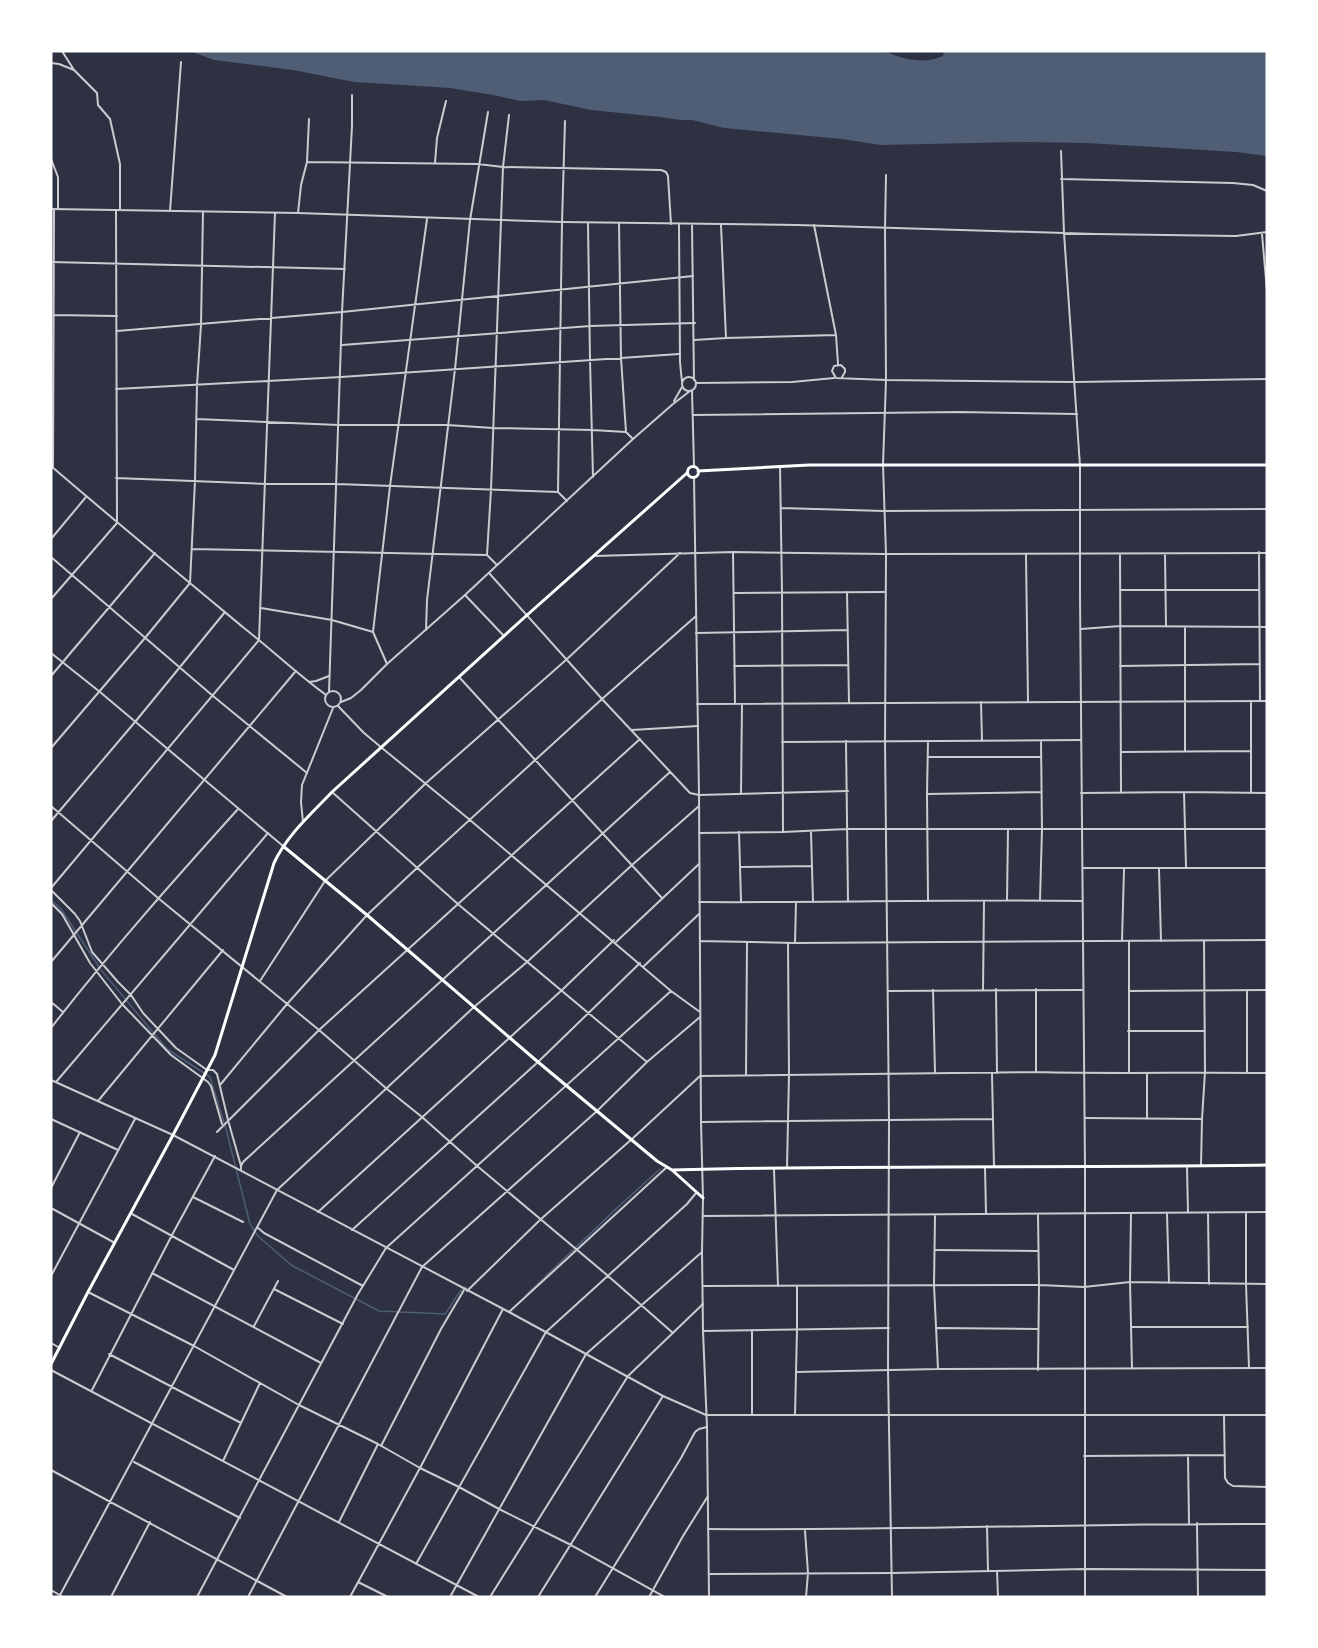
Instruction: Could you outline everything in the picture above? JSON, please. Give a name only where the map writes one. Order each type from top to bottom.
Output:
[{"type":"main road","points":[[698,471],[780,466],[1267,465]]},
{"type":"main road","points":[[51,1364],[207,1070],[220,1040],[274,863],[283,846],[332,792],[687,473],[689,468],[694,466],[698,471]]},
{"type":"main road","points":[[687,473],[690,477],[694,477],[698,475],[698,471]]},
{"type":"main road","points":[[283,846],[703,1198]]},
{"type":"main road","points":[[672,1170],[889,1166],[1267,1165]]},
{"type":"street","points":[[51,598],[117,523],[117,264],[120,164],[113,128],[110,119],[98,105],[97,93],[74,69],[62,51]]},
{"type":"street","points":[[51,63],[74,69]]},
{"type":"street","points":[[170,211],[181,63]]},
{"type":"street","points":[[329,692],[352,95]]},
{"type":"street","points":[[435,164],[437,138],[446,101]]},
{"type":"street","points":[[426,630],[470,220],[488,112]]},
{"type":"street","points":[[496,566],[487,555],[500,220],[509,115]]},
{"type":"street","points":[[298,213],[301,185],[307,162],[309,119]]},
{"type":"street","points":[[558,492],[565,121]]},
{"type":"street","points":[[1061,151],[1081,508],[1085,1597]]},
{"type":"street","points":[[51,159],[58,177],[54,209],[52,467],[295,672],[326,695]]},
{"type":"street","points":[[307,162],[478,164],[661,170],[668,176],[671,224]]},
{"type":"street","points":[[886,175],[886,380],[883,465],[886,554],[885,741],[890,1119],[888,1370],[892,1597]]},
{"type":"street","points":[[1062,178],[1233,183],[1253,185],[1267,191]]},
{"type":"street","points":[[54,209],[298,213],[562,222],[814,225],[1064,233],[1236,236],[1267,232]]},
{"type":"street","points":[[51,748],[190,583],[201,325],[203,212]]},
{"type":"street","points":[[240,1170],[241,1166],[217,1074],[213,1070],[207,1070],[176,1048],[157,1030],[101,965],[92,952],[75,914],[51,889],[259,640],[275,213]]},
{"type":"street","points":[[387,664],[373,632],[390,486],[427,219]]},
{"type":"street","points":[[588,222],[593,477]]},
{"type":"street","points":[[619,223],[621,358],[626,432],[633,439]]},
{"type":"street","points":[[679,224],[679,354],[682,384],[686,391],[691,391]]},
{"type":"street","points":[[303,822],[302,785],[333,708],[362,690],[387,664],[633,439],[695,388],[692,224]]},
{"type":"street","points":[[722,225],[726,338]]},
{"type":"street","points":[[814,225],[836,335],[838,365]]},
{"type":"street","points":[[1262,234],[1267,291]]},
{"type":"street","points":[[53,262],[345,269]]},
{"type":"street","points":[[117,332],[620,285],[693,276]]},
{"type":"street","points":[[54,315],[117,316]]},
{"type":"street","points":[[342,345],[590,326],[695,323]]},
{"type":"street","points":[[694,340],[836,335]]},
{"type":"street","points":[[116,389],[679,354]]},
{"type":"street","points":[[838,365],[845,369],[842,377]]},
{"type":"street","points":[[836,378],[832,370],[838,365]]},
{"type":"street","points":[[673,404],[686,378],[692,378],[695,381],[792,382],[842,377],[886,380],[1075,382],[1267,379]]},
{"type":"street","points":[[691,391],[694,466]]},
{"type":"street","points":[[693,415],[959,412],[1077,414]]},
{"type":"street","points":[[196,420],[339,425],[447,425],[626,432]]},
{"type":"street","points":[[780,466],[783,832]]},
{"type":"street","points":[[116,477],[266,484],[337,484],[558,492],[567,501]]},
{"type":"street","points":[[694,477],[703,1331],[707,1427],[709,1597]]},
{"type":"street","points":[[51,539],[86,497]]},
{"type":"street","points":[[781,508],[884,510],[1267,508]]},
{"type":"street","points":[[192,549],[487,555]]},
{"type":"street","points":[[594,556],[696,552],[1267,553]]},
{"type":"street","points":[[733,552],[735,704]]},
{"type":"street","points":[[1259,552],[1260,701]]},
{"type":"street","points":[[51,676],[155,553]]},
{"type":"street","points":[[1165,553],[1166,627]]},
{"type":"street","points":[[260,981],[325,881],[426,783],[566,660],[680,554]]},
{"type":"street","points":[[1026,554],[1028,702]]},
{"type":"street","points":[[1120,554],[1121,793]]},
{"type":"street","points":[[51,557],[307,773]]},
{"type":"street","points":[[489,573],[566,660],[690,793],[699,795],[848,791]]},
{"type":"street","points":[[1119,590],[1259,590]]},
{"type":"street","points":[[847,592],[849,703]]},
{"type":"street","points":[[734,593],[885,592]]},
{"type":"street","points":[[465,595],[504,636]]},
{"type":"street","points":[[260,607],[332,620],[373,632]]},
{"type":"street","points":[[51,821],[225,612]]},
{"type":"street","points":[[220,1085],[287,1004],[367,915],[696,616]]},
{"type":"street","points":[[1185,627],[1185,751]]},
{"type":"street","points":[[1081,628],[1267,627]]},
{"type":"street","points":[[696,633],[848,630]]},
{"type":"street","points":[[51,653],[283,846]]},
{"type":"street","points":[[1120,666],[1260,664]]},
{"type":"street","points":[[734,666],[848,665]]},
{"type":"street","points":[[51,963],[295,672]]},
{"type":"street","points":[[308,682],[329,676]]},
{"type":"street","points":[[459,677],[662,898]]},
{"type":"street","points":[[333,708],[326,704],[326,695],[329,692],[338,693],[341,702]]},
{"type":"street","points":[[1251,701],[1251,792]]},
{"type":"street","points":[[697,704],[1267,701]]},
{"type":"street","points":[[981,702],[982,741]]},
{"type":"street","points":[[741,793],[742,704]]},
{"type":"street","points":[[338,706],[364,733],[700,1012]]},
{"type":"street","points":[[632,730],[698,726]]},
{"type":"street","points":[[217,1132],[319,1030],[640,739]]},
{"type":"street","points":[[782,742],[1081,740]]},
{"type":"street","points":[[846,741],[848,901]]},
{"type":"street","points":[[928,741],[928,901]]},
{"type":"street","points":[[1040,900],[1041,741]]},
{"type":"street","points":[[1121,752],[1251,751]]},
{"type":"street","points":[[928,757],[1041,757]]},
{"type":"street","points":[[241,1166],[670,772]]},
{"type":"street","points":[[332,792],[459,904],[647,1062]]},
{"type":"street","points":[[927,794],[1042,792]]},
{"type":"street","points":[[1184,792],[1186,868]]},
{"type":"street","points":[[1081,793],[1267,793]]},
{"type":"street","points":[[51,806],[422,1117],[476,1166],[673,1333]]},
{"type":"street","points":[[51,1590],[61,1596],[277,1190],[474,1007],[699,806]]},
{"type":"street","points":[[51,1028],[101,965],[238,808]]},
{"type":"street","points":[[1007,900],[1008,829]]},
{"type":"street","points":[[699,833],[847,830],[1267,829]]},
{"type":"street","points":[[811,831],[813,902]]},
{"type":"street","points":[[739,832],[741,903]]},
{"type":"street","points":[[56,1082],[268,833]]},
{"type":"street","points":[[318,1212],[699,864]]},
{"type":"street","points":[[740,867],[812,866]]},
{"type":"street","points":[[1083,868],[1267,868]]},
{"type":"street","points":[[1122,941],[1124,868]]},
{"type":"street","points":[[1159,868],[1161,941]]},
{"type":"street","points":[[983,990],[984,901]]},
{"type":"street","points":[[699,903],[1082,901]]},
{"type":"street","points":[[795,902],[795,943]]},
{"type":"street","points":[[51,903],[62,915],[86,956],[123,1003],[171,1055],[211,1086],[222,1126]]},
{"type":"street","points":[[644,966],[699,914]]},
{"type":"street","points":[[699,941],[795,943],[1267,940]]},
{"type":"street","points":[[1129,941],[1129,1073]]},
{"type":"street","points":[[1201,1166],[1205,1072],[1204,941]]},
{"type":"street","points":[[746,1076],[747,942]]},
{"type":"street","points":[[787,1167],[788,943]]},
{"type":"street","points":[[98,1101],[223,950]]},
{"type":"street","points":[[352,1230],[538,1062],[640,963]]},
{"type":"street","points":[[996,989],[997,1073]]},
{"type":"street","points":[[1036,989],[1036,1072]]},
{"type":"street","points":[[196,1597],[358,1294],[386,1248],[671,990]]},
{"type":"street","points":[[888,990],[1082,990]]},
{"type":"street","points":[[933,990],[935,1073]]},
{"type":"street","points":[[1247,990],[1247,1073]]},
{"type":"street","points":[[1129,991],[1267,990]]},
{"type":"street","points":[[51,1002],[63,1012]]},
{"type":"street","points":[[248,1597],[422,1267],[597,1111],[647,1062],[700,1017]]},
{"type":"street","points":[[1128,1030],[1205,1031]]},
{"type":"street","points":[[339,1522],[441,1329],[466,1291],[541,1219],[700,1076],[1036,1072],[1267,1073]]},
{"type":"street","points":[[992,1073],[994,1167]]},
{"type":"street","points":[[1146,1074],[1147,1119]]},
{"type":"street","points":[[51,1080],[215,1156],[663,1396],[706,1415],[1267,1415]]},
{"type":"street","points":[[1084,1118],[1202,1119]]},
{"type":"street","points":[[51,1119],[118,1150]]},
{"type":"street","points":[[51,1276],[135,1119]]},
{"type":"street","points":[[701,1122],[992,1119]]},
{"type":"street","points":[[51,1188],[80,1132]]},
{"type":"street","points":[[91,1391],[215,1156]]},
{"type":"street","points":[[509,1312],[667,1167]]},
{"type":"street","points":[[985,1167],[987,1213]]},
{"type":"street","points":[[1187,1167],[1188,1213]]},
{"type":"street","points":[[774,1168],[778,1286]]},
{"type":"street","points":[[416,1565],[546,1332],[687,1204],[696,1193]]},
{"type":"street","points":[[193,1197],[243,1222]]},
{"type":"street","points":[[51,1208],[115,1243]]},
{"type":"street","points":[[703,1216],[1267,1212]]},
{"type":"street","points":[[131,1213],[234,1270]]},
{"type":"street","points":[[1038,1213],[1038,1370]]},
{"type":"street","points":[[1131,1213],[1132,1369]]},
{"type":"street","points":[[1167,1213],[1169,1283]]},
{"type":"street","points":[[1208,1213],[1209,1284]]},
{"type":"street","points":[[1246,1213],[1249,1368]]},
{"type":"street","points":[[935,1215],[934,1285],[938,1369]]},
{"type":"street","points":[[256,1228],[363,1286]]},
{"type":"street","points":[[935,1250],[1038,1251]]},
{"type":"street","points":[[450,1597],[586,1354],[702,1251]]},
{"type":"street","points":[[152,1273],[321,1363]]},
{"type":"street","points":[[253,1328],[278,1281]]},
{"type":"street","points":[[703,1286],[1039,1285],[1084,1287],[1130,1282],[1267,1284]]},
{"type":"street","points":[[795,1415],[797,1286]]},
{"type":"street","points":[[274,1289],[343,1324]]},
{"type":"street","points":[[88,1292],[194,1346],[299,1405],[571,1545],[665,1597]]},
{"type":"street","points":[[490,1597],[628,1376],[703,1304]]},
{"type":"street","points":[[350,1597],[503,1309]]},
{"type":"street","points":[[1132,1327],[1248,1328]]},
{"type":"street","points":[[703,1331],[889,1328]]},
{"type":"street","points":[[937,1328],[1037,1329]]},
{"type":"street","points":[[752,1331],[752,1415]]},
{"type":"street","points":[[51,1343],[60,1348]]},
{"type":"street","points":[[109,1354],[241,1423]]},
{"type":"street","points":[[796,1372],[1267,1368]]},
{"type":"street","points":[[51,1370],[479,1597]]},
{"type":"street","points":[[223,1461],[260,1383]]},
{"type":"street","points":[[538,1597],[663,1396]]},
{"type":"street","points":[[1224,1415],[1228,1484],[1267,1487]]},
{"type":"street","points":[[595,1597],[695,1432],[707,1427]]},
{"type":"street","points":[[1188,1455],[1189,1523]]},
{"type":"street","points":[[1084,1456],[1225,1455]]},
{"type":"street","points":[[133,1461],[240,1518]]},
{"type":"street","points":[[51,1470],[287,1597]]},
{"type":"street","points":[[649,1597],[708,1495]]},
{"type":"street","points":[[111,1597],[150,1522]]},
{"type":"street","points":[[708,1529],[805,1530],[1189,1523],[1267,1524]]},
{"type":"street","points":[[1197,1523],[1198,1597]]},
{"type":"street","points":[[987,1526],[988,1572]]},
{"type":"street","points":[[805,1530],[808,1573],[806,1597]]},
{"type":"street","points":[[710,1574],[1085,1569],[1267,1570]]},
{"type":"street","points":[[997,1571],[998,1597]]},
{"type":"street","points":[[358,1582],[388,1597]]},
{"type":"water","points":[[190,51],[884,51],[906,58],[928,60],[943,56],[944,51],[1267,51],[1267,156],[1087,143],[881,145],[724,128],[692,120],[591,110],[544,100],[521,101],[450,88],[354,82],[293,70],[214,60]]},
{"type":"waterway","points":[[51,900],[61,909],[101,970],[167,1049],[210,1077],[250,1224],[258,1236],[291,1265],[379,1311],[445,1314],[461,1290],[464,1287],[467,1288]]},
{"type":"waterway","points":[[526,1295],[660,1169]]}]
